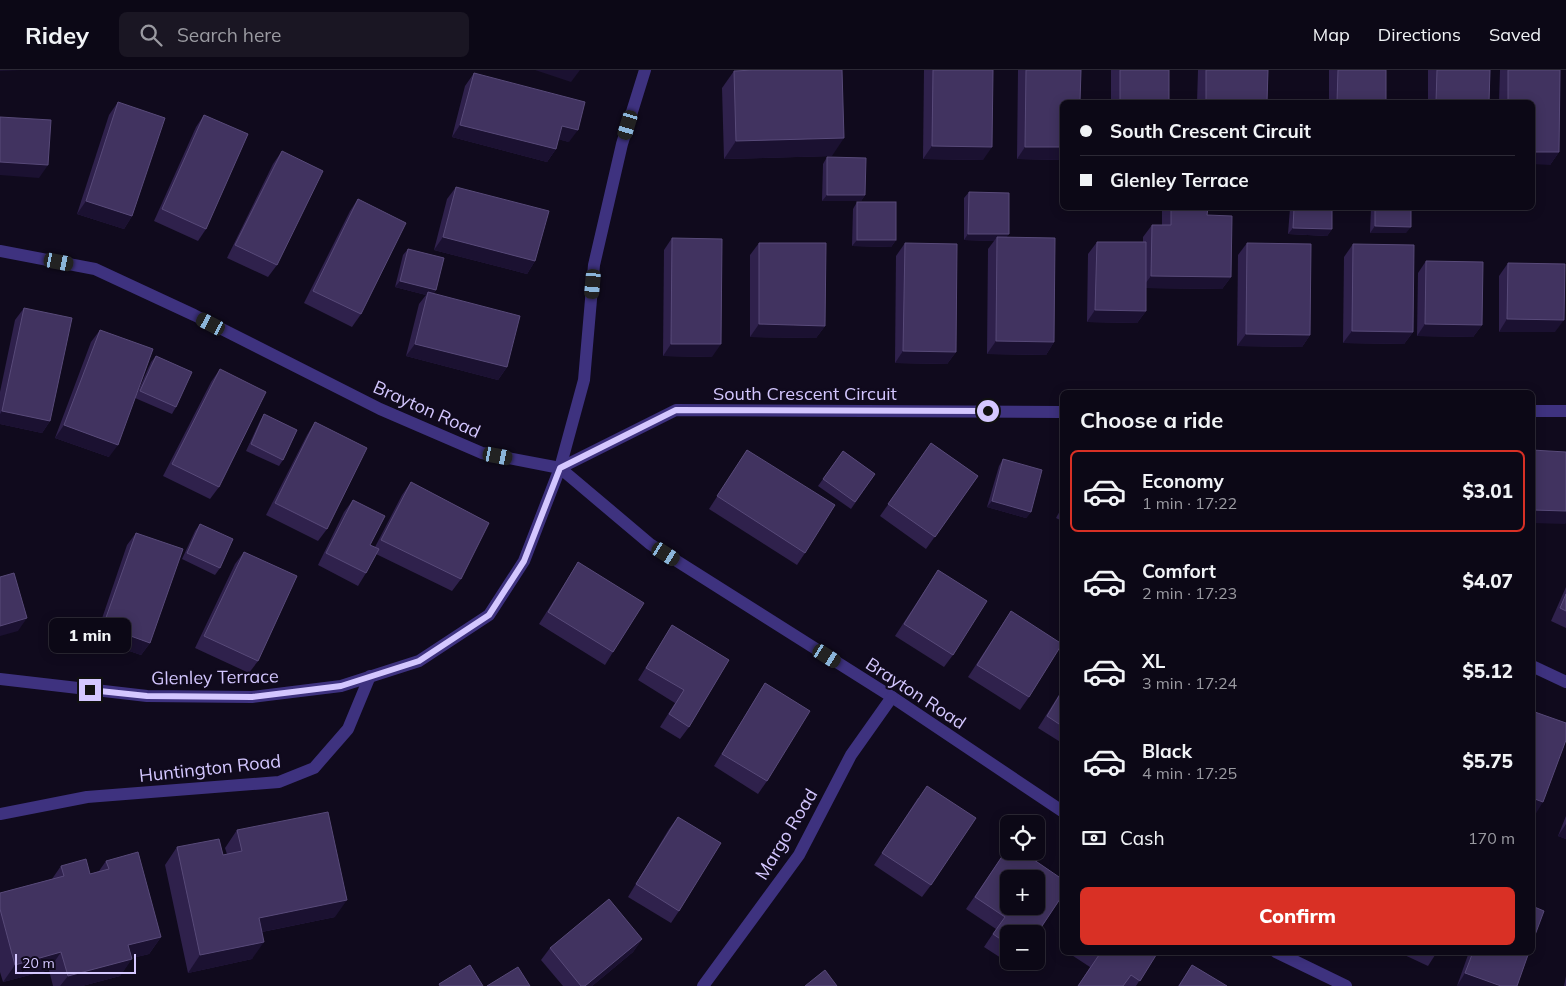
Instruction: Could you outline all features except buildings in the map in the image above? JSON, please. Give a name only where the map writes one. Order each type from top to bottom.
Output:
[{"type":"street","name":"Glenley Terrace","points":[[0,679],[147,696],[252,697],[341,686],[419,661],[489,615],[524,561],[560,468],[584,380],[594,265],[622,144],[644,70]]},
{"type":"street","name":"Brayton Road","points":[[0,251],[96,269],[194,315],[380,408],[482,453],[560,468],[650,544],[892,696],[1060,810]]},
{"type":"street","name":"South Crescent Circuit","points":[[560,468],[676,410],[1060,412]]},
{"type":"street","points":[[1535,411],[1566,411]]},
{"type":"street","points":[[1535,667],[1566,682]]},
{"type":"street","name":"Huntington Road","points":[[0,814],[87,797],[280,782],[314,768],[348,729],[370,676]]},
{"type":"street","name":"Margo Road","points":[[703,986],[798,855],[851,756],[892,696]]},
{"type":"street","points":[[1282,955],[1346,986]]},
{"type":"route","points":[[90,690],[147,696],[252,697],[341,686],[419,661],[489,615],[524,561],[560,468],[676,410],[988,411]]}]
